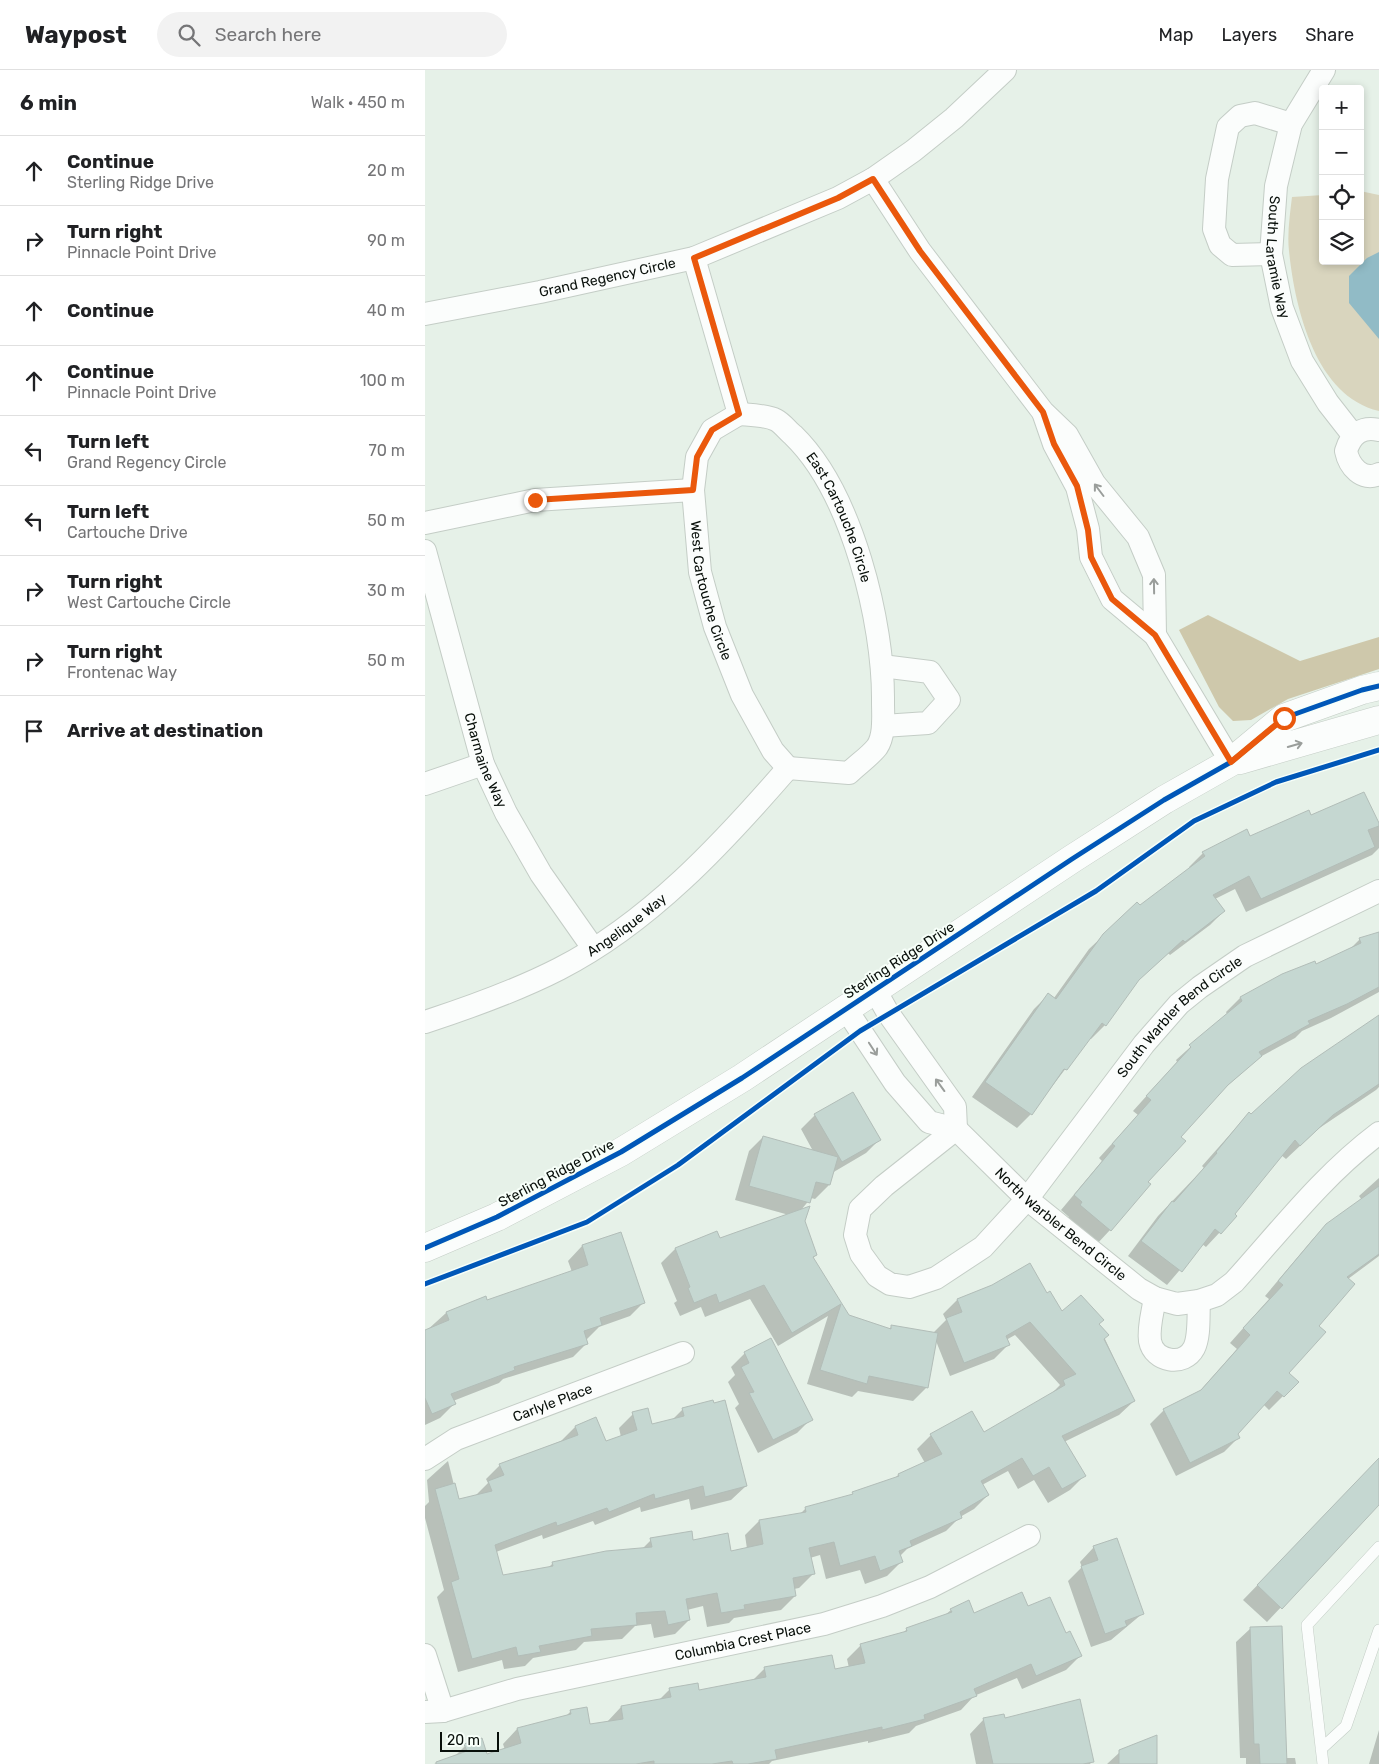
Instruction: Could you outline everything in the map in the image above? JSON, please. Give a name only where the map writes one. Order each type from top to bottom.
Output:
[{"type":"street","name":"Grand Regency Circle","points":[[425,314],[549,290],[694,258],[838,198],[873,179],[913,151],[954,118],[1005,70]]},
{"type":"street","name":"South Laramie Way","points":[[1323,70],[1291,124],[1276,186],[1271,254],[1282,308],[1302,362],[1328,403],[1353,436]]},
{"type":"street","points":[[1271,254],[1232,255],[1219,245],[1213,230],[1217,179],[1228,127],[1240,116],[1255,113],[1291,124]]},
{"type":"street","points":[[873,179],[920,251],[1043,412],[1067,435],[1094,483],[1138,537],[1154,575],[1155,635]]},
{"type":"street","points":[[694,258],[739,414]]},
{"type":"street","points":[[1043,412],[1054,444],[1077,486],[1088,530],[1091,557],[1112,599],[1155,635],[1231,762]]},
{"type":"street","name":"West Cartouche Circle","points":[[739,414],[712,430],[697,457],[693,490],[700,572],[715,627],[742,695],[773,750],[788,768]]},
{"type":"street","name":"East Cartouche Circle","points":[[739,414],[777,420],[803,445],[822,474],[841,511],[854,543],[875,614],[881,666],[883,726],[877,747],[849,773],[788,768]]},
{"type":"street","points":[[1379,430],[1368,428],[1353,436],[1346,451],[1351,467],[1367,476],[1379,474]]},
{"type":"street","points":[[425,523],[497,506],[543,499],[693,490]]},
{"type":"street","points":[[1088,530],[1117,513]]},
{"type":"street","name":"Charmaine Way","points":[[425,551],[483,764],[506,813],[541,874],[593,948]]},
{"type":"street","points":[[881,666],[931,672],[949,700],[928,723],[883,726]]},
{"type":"street","name":"Sterling Ridge Drive","points":[[425,1248],[497,1216],[621,1152],[742,1078],[1164,800],[1231,762],[1284,718],[1362,690],[1379,686]]},
{"type":"street","name":"Sterling Ridge Drive","points":[[1231,762],[1379,720]]},
{"type":"street","points":[[425,784],[483,764]]},
{"type":"street","name":"Angelique Way","points":[[425,1022],[476,1006],[559,969],[593,948],[674,887],[711,853],[788,768]]},
{"type":"street","name":"South Warbler Bend Circle","points":[[956,1129],[883,1186],[860,1209],[855,1235],[861,1254],[877,1276],[890,1284],[909,1287],[936,1278],[983,1247],[1027,1198],[1143,1044],[1179,1004],[1245,956],[1379,891]]},
{"type":"street","points":[[875,990],[888,1012],[955,1106],[956,1129]]},
{"type":"street","name":"North Warbler Bend Circle","points":[[846,1009],[895,1083],[929,1122],[956,1129],[1027,1198],[1122,1277],[1155,1298],[1177,1304],[1199,1301]]},
{"type":"street","points":[[1155,1298],[1150,1341],[1156,1352],[1167,1359],[1178,1361],[1189,1356],[1195,1346],[1199,1301],[1217,1295],[1234,1282],[1327,1178],[1356,1151],[1379,1134]]},
{"type":"street","name":"Carlyle Place","points":[[425,1459],[456,1439],[683,1354]]},
{"type":"street","name":"Columbia Crest Place","points":[[431,1715],[517,1690],[824,1624],[882,1606],[930,1587],[1029,1536]]},
{"type":"street","points":[[425,1655],[431,1715]]},
{"type":"lane","points":[[1323,1764],[1307,1625],[1379,1546]]},
{"type":"lane","points":[[1321,1749],[1346,1726],[1379,1630]]},
{"type":"shaded area","points":[[1364,192],[1379,195],[1379,411],[1357,402],[1339,388],[1324,369],[1312,347],[1303,323],[1297,298],[1288,244],[1292,197],[1319,195],[1319,265],[1364,265]]},
{"type":"shaded area","points":[[1208,615],[1300,661],[1379,637],[1379,669],[1288,699],[1251,720],[1233,721],[1219,707],[1179,630]]},
{"type":"water","points":[[1379,252],[1379,339],[1349,303],[1349,276],[1360,265],[1364,265],[1364,261]]},
{"type":"building","points":[[1364,792],[1379,823],[1379,826],[1368,830],[1375,847],[1261,899],[1249,876],[1213,895],[1225,911],[1185,942],[1183,940],[1139,980],[1106,1026],[1102,1023],[1067,1070],[1064,1069],[1032,1115],[985,1082],[1048,993],[1056,999],[1103,934],[1137,902],[1140,905],[1205,856],[1202,852],[1247,829],[1250,836],[1309,810],[1311,815]]},
{"type":"building","points":[[1379,932],[1379,987],[1347,1004],[1308,1021],[1310,1024],[1259,1052],[1262,1056],[1228,1085],[1181,1137],[1186,1141],[1148,1182],[1151,1184],[1111,1231],[1080,1205],[1082,1202],[1074,1195],[1115,1146],[1112,1144],[1151,1100],[1146,1096],[1191,1047],[1189,1045],[1242,1001],[1240,997],[1282,974],[1315,961],[1316,964],[1361,943],[1359,938]]},
{"type":"building","points":[[1379,1015],[1379,1084],[1333,1115],[1300,1146],[1295,1140],[1235,1214],[1237,1216],[1221,1234],[1215,1229],[1182,1272],[1141,1241],[1172,1201],[1174,1202],[1217,1153],[1249,1112],[1251,1114],[1301,1068]]},
{"type":"building","points":[[853,1092],[881,1140],[842,1162],[814,1114]]},
{"type":"building","points":[[763,1136],[838,1157],[830,1185],[816,1182],[810,1203],[749,1186]]},
{"type":"building","points":[[1379,1186],[1379,1254],[1347,1277],[1355,1284],[1319,1326],[1326,1332],[1289,1373],[1299,1382],[1284,1397],[1277,1391],[1238,1434],[1240,1438],[1190,1463],[1163,1409],[1201,1390],[1250,1335],[1243,1328],[1283,1285],[1278,1281],[1326,1224]]},
{"type":"building","points":[[810,1206],[805,1221],[817,1255],[813,1257],[849,1315],[891,1329],[891,1325],[938,1333],[928,1388],[869,1376],[867,1384],[820,1370],[841,1304],[792,1333],[764,1285],[719,1303],[716,1294],[694,1303],[675,1248],[717,1231],[720,1238]]},
{"type":"building","points":[[621,1232],[645,1303],[600,1318],[602,1325],[584,1331],[588,1344],[514,1367],[515,1370],[451,1394],[456,1404],[432,1414],[425,1398],[425,1330],[449,1320],[446,1312],[486,1296],[487,1300],[588,1265],[582,1245]]},
{"type":"building","points":[[1030,1263],[1047,1293],[1050,1291],[1062,1311],[1081,1295],[1104,1320],[1099,1324],[1109,1335],[1104,1339],[1135,1401],[1062,1436],[1086,1476],[1062,1489],[1049,1467],[1033,1476],[1022,1458],[981,1481],[989,1495],[960,1512],[962,1518],[910,1541],[912,1546],[899,1551],[903,1562],[880,1571],[875,1556],[840,1566],[834,1542],[809,1548],[815,1574],[793,1578],[796,1596],[744,1605],[745,1609],[721,1613],[717,1593],[686,1599],[690,1620],[668,1625],[665,1611],[636,1613],[637,1625],[591,1629],[592,1636],[539,1646],[541,1652],[518,1656],[516,1647],[472,1659],[451,1582],[459,1579],[435,1489],[455,1483],[459,1499],[492,1491],[488,1481],[504,1475],[499,1464],[578,1435],[575,1426],[596,1417],[606,1441],[637,1430],[632,1412],[648,1408],[652,1424],[684,1416],[682,1408],[713,1400],[714,1403],[725,1400],[747,1486],[705,1497],[703,1486],[655,1499],[654,1494],[609,1512],[607,1508],[557,1526],[556,1522],[495,1545],[503,1575],[553,1566],[552,1562],[606,1551],[652,1547],[650,1538],[692,1531],[693,1540],[728,1533],[731,1551],[763,1544],[759,1520],[806,1512],[805,1507],[853,1494],[852,1492],[899,1476],[898,1474],[942,1454],[930,1434],[972,1411],[984,1432],[1065,1385],[1063,1380],[1076,1374],[1030,1322],[1006,1336],[1010,1345],[964,1363],[946,1318],[962,1312],[957,1299],[992,1285]]},
{"type":"building","points":[[771,1338],[813,1420],[773,1440],[749,1393],[754,1392],[741,1367],[749,1363],[744,1352]]},
{"type":"building","points":[[1379,1458],[1379,1505],[1282,1609],[1257,1585]]},
{"type":"building","points":[[1117,1538],[1144,1614],[1125,1621],[1127,1626],[1105,1634],[1081,1566],[1098,1560],[1093,1546]]},
{"type":"building","points":[[1022,1592],[1028,1606],[1050,1597],[1066,1633],[1070,1631],[1082,1656],[1036,1676],[1031,1664],[974,1689],[977,1696],[924,1715],[925,1719],[882,1730],[882,1727],[775,1750],[777,1759],[748,1764],[733,1764],[732,1761],[712,1764],[654,1764],[654,1761],[636,1764],[436,1764],[436,1762],[467,1751],[464,1744],[482,1738],[487,1754],[521,1743],[517,1728],[571,1714],[570,1710],[587,1707],[590,1724],[623,1719],[621,1706],[671,1697],[669,1688],[698,1683],[699,1690],[766,1677],[764,1667],[832,1655],[835,1669],[865,1663],[860,1644],[907,1631],[906,1628],[952,1612],[950,1609],[969,1600],[974,1613]]},
{"type":"building","points":[[1282,1626],[1287,1764],[1260,1764],[1259,1744],[1254,1744],[1250,1627]]},
{"type":"building","points":[[1080,1699],[1094,1762],[1083,1764],[993,1764],[983,1718],[1004,1714],[1005,1718]]},
{"type":"building","points":[[1157,1735],[1157,1764],[1119,1764],[1119,1750]]},
{"type":"cycle path","points":[[425,1248],[497,1217],[621,1152],[742,1078],[1072,859],[1164,800],[1231,762],[1284,718],[1362,690],[1379,686]]},
{"type":"cycle path","points":[[425,1284],[587,1222],[678,1165],[860,1031],[1096,891],[1194,821],[1276,782],[1379,750]]},
{"type":"route","points":[[535,500],[693,490],[697,457],[712,430],[739,414],[694,258],[838,198],[873,179],[920,251],[1043,412],[1054,444],[1077,486],[1088,530],[1091,557],[1112,599],[1155,635],[1231,762],[1284,718]]}]
